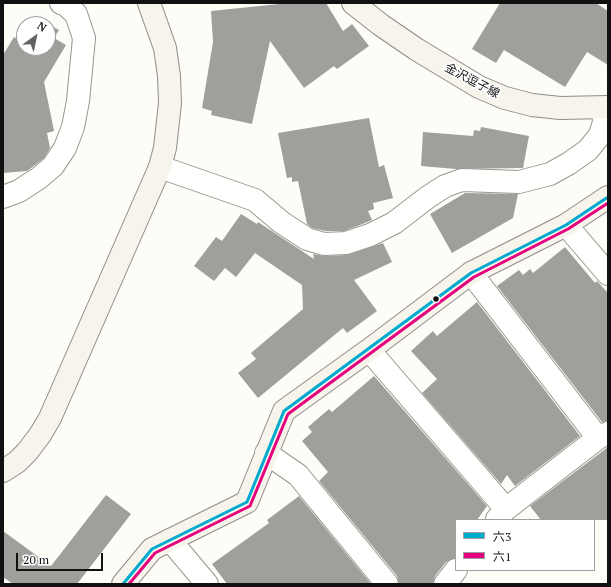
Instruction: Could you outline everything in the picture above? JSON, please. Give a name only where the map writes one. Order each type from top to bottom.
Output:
[{"type":"street","points":[[3,197],[19,191],[29,185],[52,166],[65,148],[73,127],[78,101],[84,38],[76,14],[66,5],[61,3]]},
{"type":"street","points":[[3,471],[17,462],[27,452],[40,435],[50,418],[160,167],[165,148],[170,103],[169,76],[165,48],[149,3]]},
{"type":"street","name":"金沢逗子線","points":[[353,3],[381,25],[416,49],[479,87],[505,98],[532,105],[560,108],[606,108]]},
{"type":"street","points":[[160,167],[256,200],[281,222],[307,238],[324,244],[346,243],[370,235],[394,223],[428,197],[445,186],[456,182],[479,180],[519,182],[550,174],[588,150],[600,135],[606,108]]},
{"type":"street","points":[[124,584],[152,549],[247,502],[284,411],[370,350],[471,273],[566,224],[608,197]]},
{"type":"street","points":[[566,224],[608,274]]},
{"type":"street","points":[[370,350],[501,514],[603,436],[471,273]]},
{"type":"street","points":[[266,453],[298,475],[387,584]]},
{"type":"street","points":[[170,540],[207,584]]},
{"type":"street","points":[[445,584],[455,571]]},
{"type":"building","points":[[289,3],[326,3],[343,31],[352,24],[369,46],[337,69],[334,66],[304,88],[270,41],[252,124],[211,115],[212,111],[202,108],[213,42],[211,11]]},
{"type":"building","points":[[500,3],[596,3],[608,11],[608,65],[587,52],[565,87],[504,50],[496,63],[472,49]]},
{"type":"building","points":[[14,37],[16,38],[16,56],[56,56],[56,39],[66,45],[44,82],[54,131],[47,133],[50,148],[44,158],[27,171],[3,173],[3,55]]},
{"type":"building","points":[[369,118],[379,167],[384,165],[393,198],[373,203],[374,209],[368,211],[372,220],[344,231],[326,231],[312,228],[307,224],[298,181],[292,182],[292,177],[287,178],[278,133]]},
{"type":"building","points":[[481,127],[529,136],[523,168],[456,169],[421,166],[423,132],[473,136],[474,130],[480,131]]},
{"type":"building","points":[[465,193],[518,194],[513,218],[452,253],[430,214]]},
{"type":"building","points":[[241,214],[257,224],[258,222],[314,259],[313,254],[324,256],[347,255],[383,243],[392,262],[354,280],[377,311],[347,333],[343,328],[258,398],[238,373],[256,359],[251,353],[303,309],[302,285],[255,253],[236,277],[225,268],[214,281],[194,266],[216,237],[222,241]]},
{"type":"building","points":[[565,247],[595,283],[597,281],[608,293],[608,421],[602,422],[497,286],[519,270],[523,275],[530,269],[533,273]]},
{"type":"building","points":[[477,302],[580,436],[515,486],[507,475],[501,484],[422,393],[437,379],[411,351],[433,331],[437,336]]},
{"type":"building","points":[[374,376],[487,506],[478,519],[455,519],[455,558],[446,562],[435,576],[433,584],[399,584],[397,576],[319,481],[328,472],[302,441],[312,432],[308,427],[329,409],[332,412]]},
{"type":"building","points":[[608,447],[608,520],[540,519],[530,506]]},
{"type":"building","points":[[106,495],[131,514],[77,584],[13,584],[3,577],[3,531],[51,566]]},
{"type":"building","points":[[299,496],[371,584],[227,584],[212,564],[269,523],[267,520]]},
{"type":"transit line","name":"六3","points":[[123,584],[152,549],[247,502],[284,411],[471,273],[566,225],[608,197]]},
{"type":"transit line","name":"六1","points":[[129,584],[155,553],[250,506],[288,414],[474,277],[568,229],[608,203]]}]
